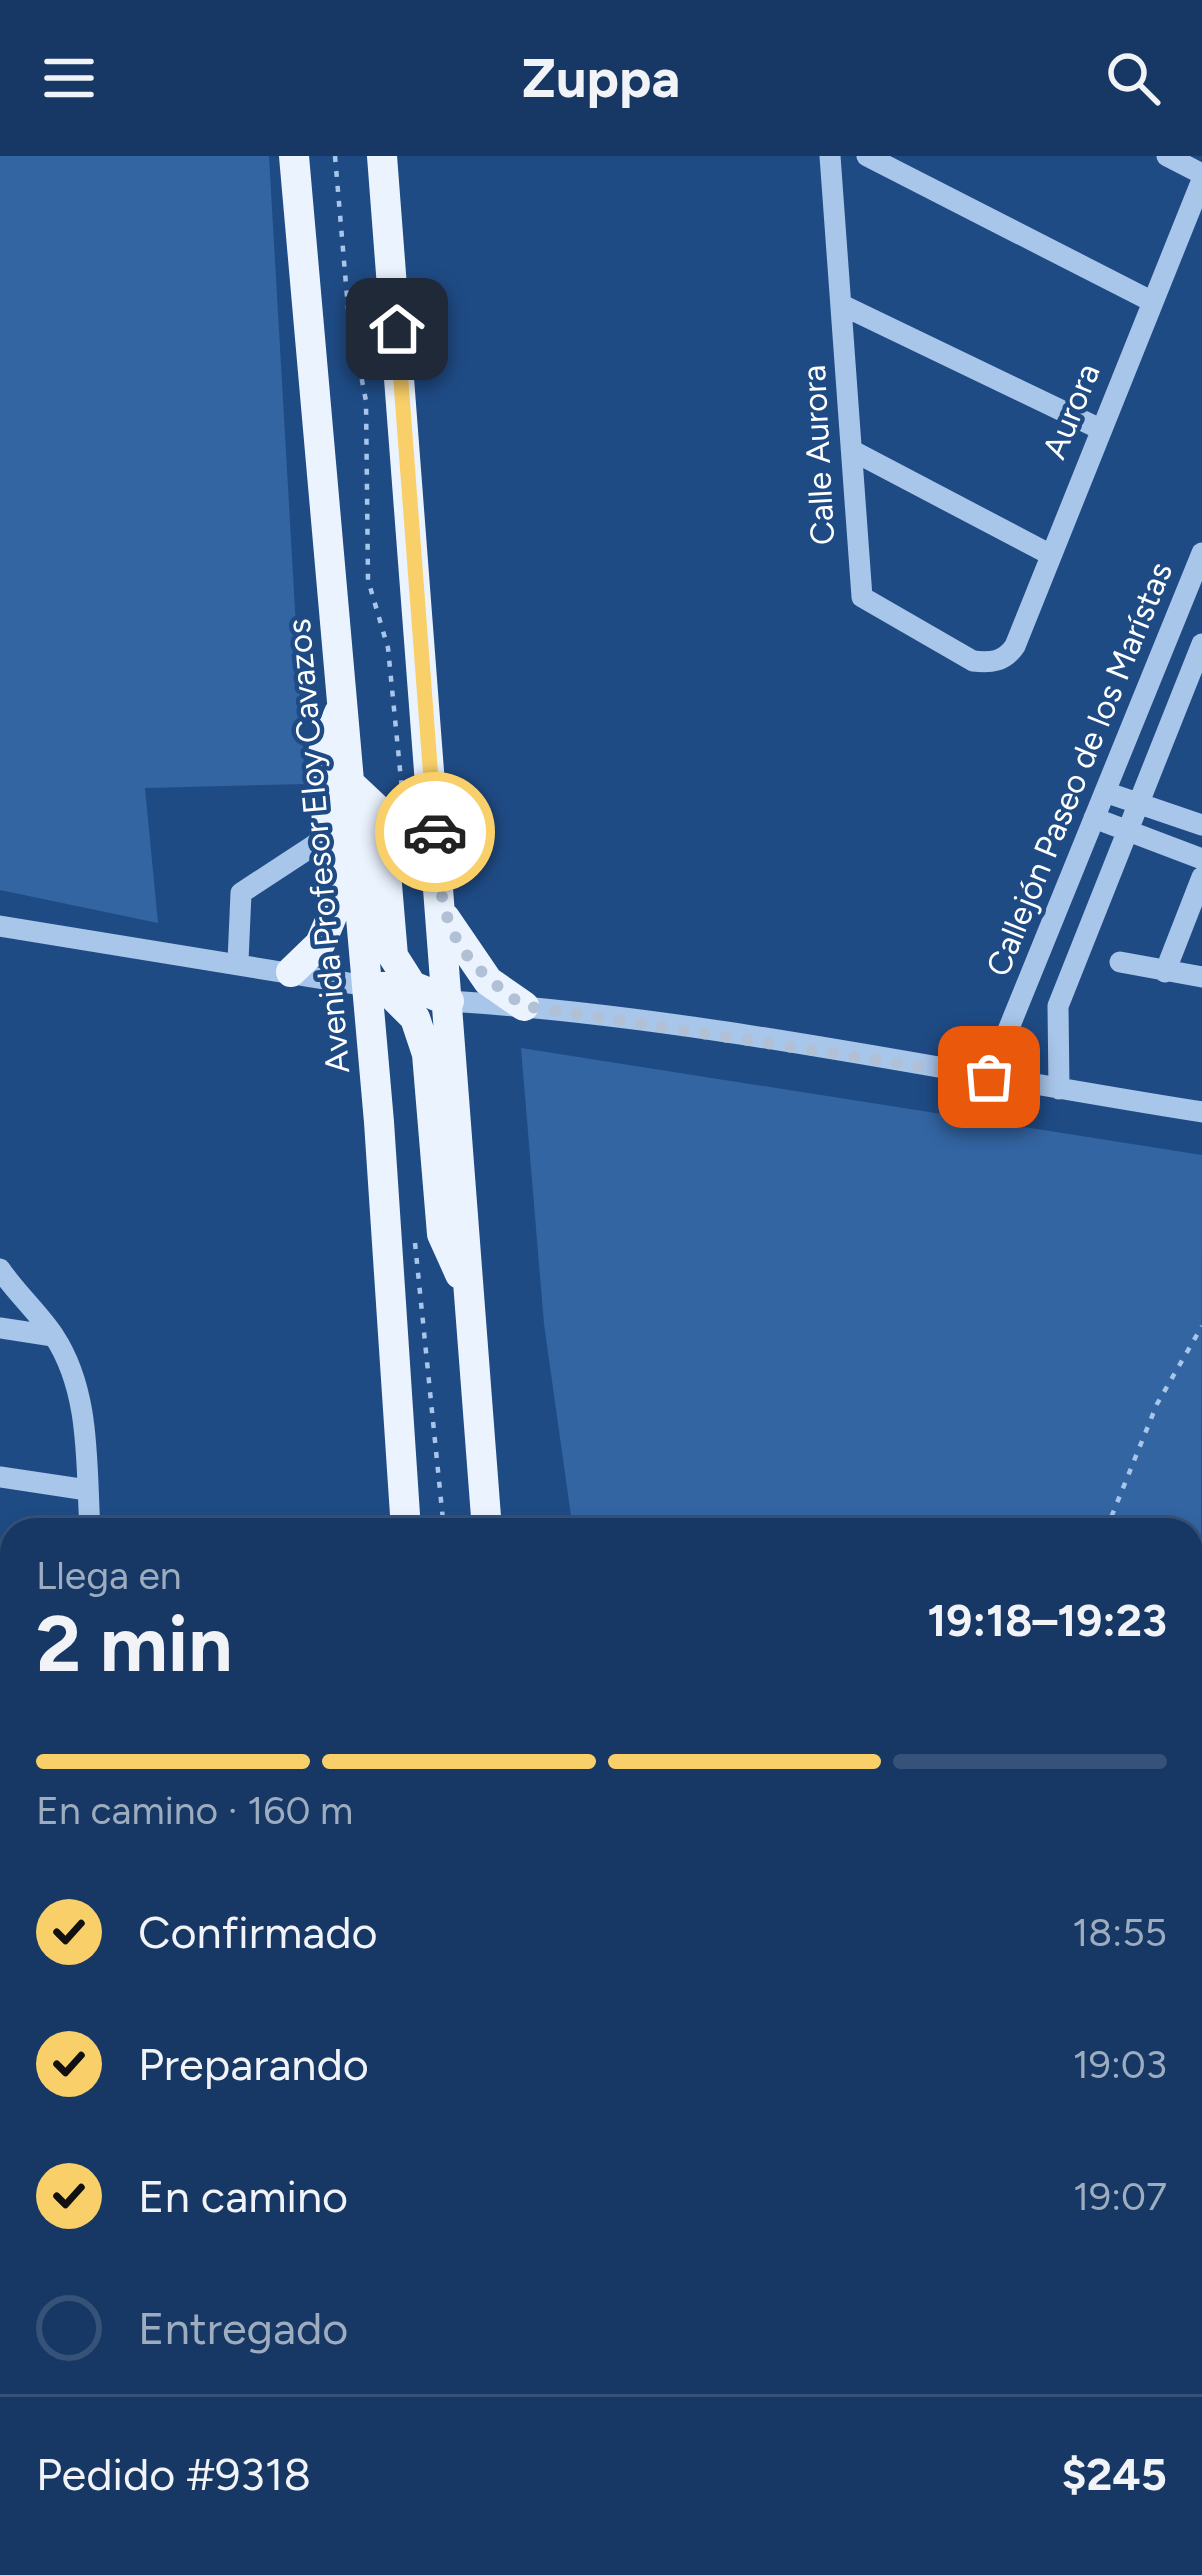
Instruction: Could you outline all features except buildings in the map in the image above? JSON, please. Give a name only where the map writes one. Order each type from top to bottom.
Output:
[{"type":"main road","name":"Avenida Profesor Eloy Cavazos","points":[[294,156],[379,1096],[405,1518]]},
{"type":"main road","points":[[382,156],[486,1518]]},
{"type":"main road","points":[[291,972],[320,944],[332,916],[323,752],[341,708]]},
{"type":"main road","points":[[348,782],[381,814],[393,956],[412,986],[449,1001]]},
{"type":"main road","points":[[441,910],[461,948],[488,981],[524,1006]]},
{"type":"main road","points":[[367,986],[384,987],[415,1018],[430,1083],[442,1234],[470,1296]]},
{"type":"main road","points":[[379,1096],[383,1067],[415,1018],[449,1001]]},
{"type":"main road","points":[[379,1096],[397,1069],[418,1070],[430,1083]]},
{"type":"street","name":"Calle Aurora","points":[[830,156],[862,597],[973,661],[998,661]]},
{"type":"street","points":[[867,156],[1151,302]]},
{"type":"street","points":[[1167,156],[1202,177]]},
{"type":"street","name":"Aurora","points":[[998,661],[1015,646],[1098,428],[1202,177]]},
{"type":"street","points":[[842,305],[1098,428]]},
{"type":"street","points":[[855,452],[1051,555]]},
{"type":"street","name":"Callejón Paseo de los Marístas","points":[[989,1077],[1202,553]]},
{"type":"street","name":"Callejón Paseo de los Marístas","points":[[1059,1089],[1058,1006],[1202,644]]},
{"type":"street","points":[[1105,791],[1202,825]]},
{"type":"street","points":[[1094,818],[1202,859]]},
{"type":"street","points":[[238,961],[241,893],[328,836]]},
{"type":"street","points":[[1165,972],[1202,878]]},
{"type":"street","points":[[0,926],[238,961],[367,986]]},
{"type":"street","points":[[1120,962],[1202,977]]},
{"type":"street","points":[[449,1001],[524,1006],[1202,1112]]},
{"type":"street","points":[[0,1269],[53,1336],[81,1403],[89,1518]]},
{"type":"street","points":[[0,1328],[53,1336]]},
{"type":"street","points":[[0,1477],[87,1490]]},
{"type":"path","points":[[335,156],[348,308],[366,401],[368,580],[388,648],[404,811]]},
{"type":"path","points":[[413,1228],[443,1518]]},
{"type":"path","points":[[1111,1518],[1157,1404],[1202,1326]]},
{"type":"shaded area","points":[[0,156],[269,156],[305,784],[145,788],[158,923],[0,890]]},
{"type":"shaded area","points":[[521,1048],[1202,1155],[1201,1518],[571,1518],[544,1324]]},
{"type":"way so far","points":[[435,832],[441,910],[461,948],[488,981],[524,1006],[989,1077]]},
{"type":"route","points":[[397,329],[435,832]]}]
